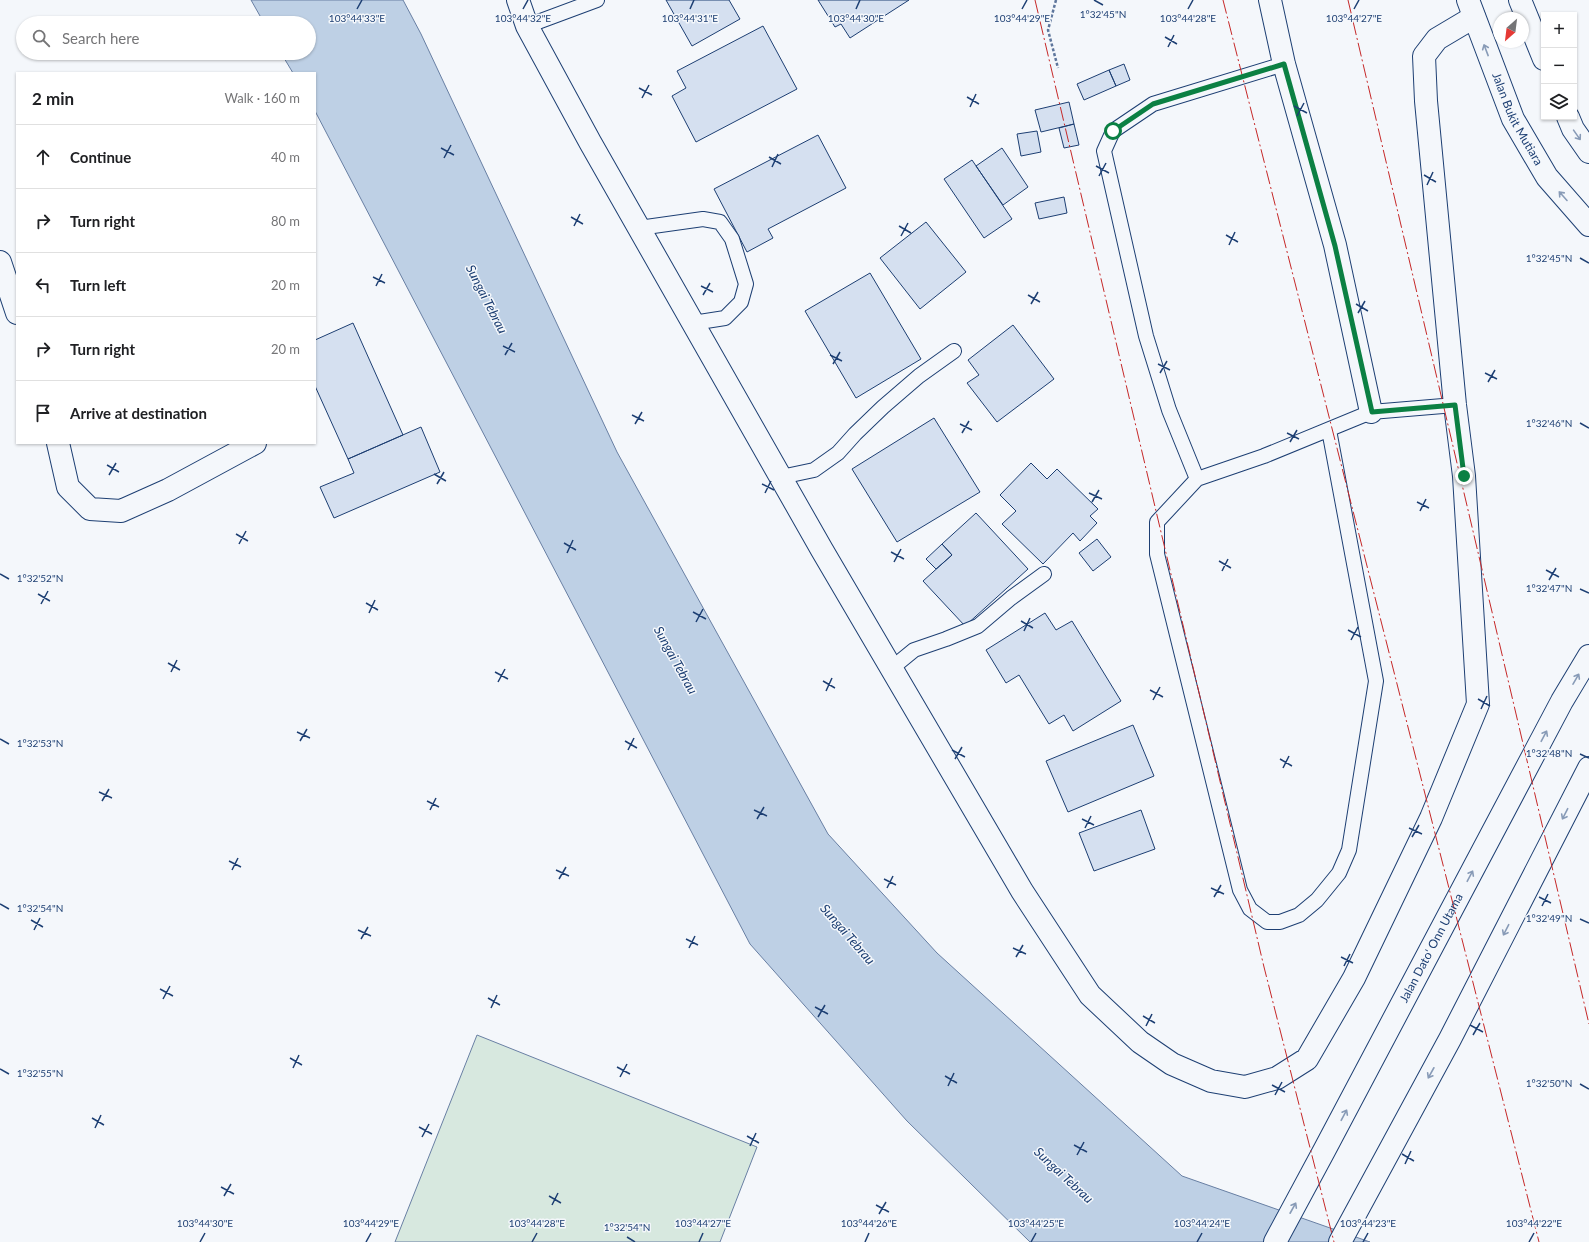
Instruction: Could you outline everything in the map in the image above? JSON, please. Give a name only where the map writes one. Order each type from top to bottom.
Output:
[{"type":"street","points":[[518,0],[527,26],[590,142],[781,477],[1022,891],[1090,995],[1140,1042],[1172,1064],[1211,1081],[1245,1087],[1277,1078],[1307,1059],[1354,978],[1430,818],[1478,704],[1464,476],[1455,405],[1426,101],[1424,56],[1436,39],[1471,8]]},
{"type":"street","points":[[1270,0],[1284,64],[1335,246],[1372,412]]},
{"type":"street","points":[[1520,0],[1541,51]]},
{"type":"street","name":"Jalan Bukit Mutiara","points":[[1471,8],[1513,119],[1547,177],[1589,225]]},
{"type":"street","points":[[1569,120],[1573,129],[1589,152]]},
{"type":"street","points":[[0,262],[16,311]]},
{"type":"street","points":[[58,444],[68,487],[90,509],[121,511],[168,490],[253,444]]},
{"type":"street","name":"Jalan Dato' Onn Utama","points":[[1275,1242],[1562,702],[1589,656]]},
{"type":"street","points":[[1340,1242],[1450,1039],[1587,774]]},
{"type":"lane","points":[[527,26],[597,0]]},
{"type":"lane","points":[[1196,479],[1169,410],[1146,336],[1104,151],[1113,131],[1153,104],[1284,64]]},
{"type":"lane","points":[[639,228],[703,219],[720,222],[732,239],[746,284],[741,302],[725,318],[693,322]]},
{"type":"lane","points":[[781,477],[814,470],[838,453],[883,407],[920,376],[954,351]]},
{"type":"lane","points":[[1329,430],[1376,681],[1349,850],[1339,873],[1317,900],[1299,915],[1280,922],[1267,922],[1250,909],[1240,890],[1157,554],[1157,522],[1196,479],[1264,456],[1372,412],[1455,405]]},
{"type":"lane","points":[[892,668],[914,650],[978,626],[1011,598],[1044,574]]},
{"type":"path","points":[[1056,0],[1048,30],[1058,68]]},
{"type":"shaded area","points":[[477,1035],[757,1147],[720,1242],[395,1242]]},
{"type":"water","name":"Sungai Tebrau","points":[[251,0],[403,0],[421,34],[617,452],[828,834],[937,953],[1182,1176],[1370,1242],[1030,1242],[907,1121],[750,944],[316,113],[316,72],[292,72],[285,60],[316,60],[316,16],[260,16]]},
{"type":"building","points":[[666,0],[729,0],[740,19],[692,46]]},
{"type":"building","points":[[818,0],[909,0],[850,38],[841,24],[835,27]]},
{"type":"building","points":[[763,26],[797,89],[696,142],[672,96],[686,88],[677,71]]},
{"type":"building","points":[[1124,64],[1130,80],[1116,86],[1109,70]]},
{"type":"building","points":[[1109,70],[1116,86],[1084,100],[1077,84]]},
{"type":"building","points":[[1069,102],[1074,124],[1041,132],[1035,110]]},
{"type":"building","points":[[1074,124],[1079,145],[1064,148],[1059,128]]},
{"type":"building","points":[[1037,131],[1041,152],[1021,156],[1017,134]]},
{"type":"building","points":[[818,135],[846,188],[768,229],[773,238],[747,252],[714,189]]},
{"type":"building","points":[[1002,148],[1028,187],[1003,205],[976,166]]},
{"type":"building","points":[[972,160],[1012,219],[984,238],[944,179]]},
{"type":"building","points":[[1064,197],[1067,213],[1039,219],[1035,203]]},
{"type":"building","points":[[926,222],[966,272],[920,309],[880,258]]},
{"type":"building","points":[[870,273],[921,359],[856,398],[805,311]]},
{"type":"building","points":[[353,323],[403,435],[348,459],[316,388],[316,340]]},
{"type":"building","points":[[1013,325],[1054,379],[997,422],[967,383],[979,375],[968,360]]},
{"type":"building","points":[[934,418],[980,492],[897,542],[852,469]]},
{"type":"building","points":[[421,427],[440,472],[334,518],[320,487],[354,473],[348,459]]},
{"type":"building","points":[[1031,463],[1047,479],[1057,469],[1098,509],[1090,516],[1097,523],[1080,541],[1073,533],[1043,564],[1002,524],[1016,511],[1000,495]]},
{"type":"building","points":[[976,513],[1028,569],[965,626],[923,581],[952,555],[942,544]]},
{"type":"building","points":[[1097,539],[1111,557],[1093,571],[1079,553]]},
{"type":"building","points":[[942,544],[952,555],[936,569],[926,559]]},
{"type":"building","points":[[1045,613],[1056,630],[1072,621],[1121,701],[1073,731],[1064,715],[1049,724],[1019,675],[1006,683],[986,650]]},
{"type":"building","points":[[1133,725],[1154,776],[1068,812],[1046,761]]},
{"type":"building","points":[[1141,810],[1155,849],[1094,871],[1079,833]]},
{"type":"power","points":[[1035,0],[1264,967],[1334,1242]]},
{"type":"power","points":[[1223,0],[1539,1242]]},
{"type":"power","points":[[1348,0],[1589,1024]]},
{"type":"route","points":[[1113,131],[1153,104],[1284,64],[1335,246],[1372,412],[1455,405],[1464,476]]}]
